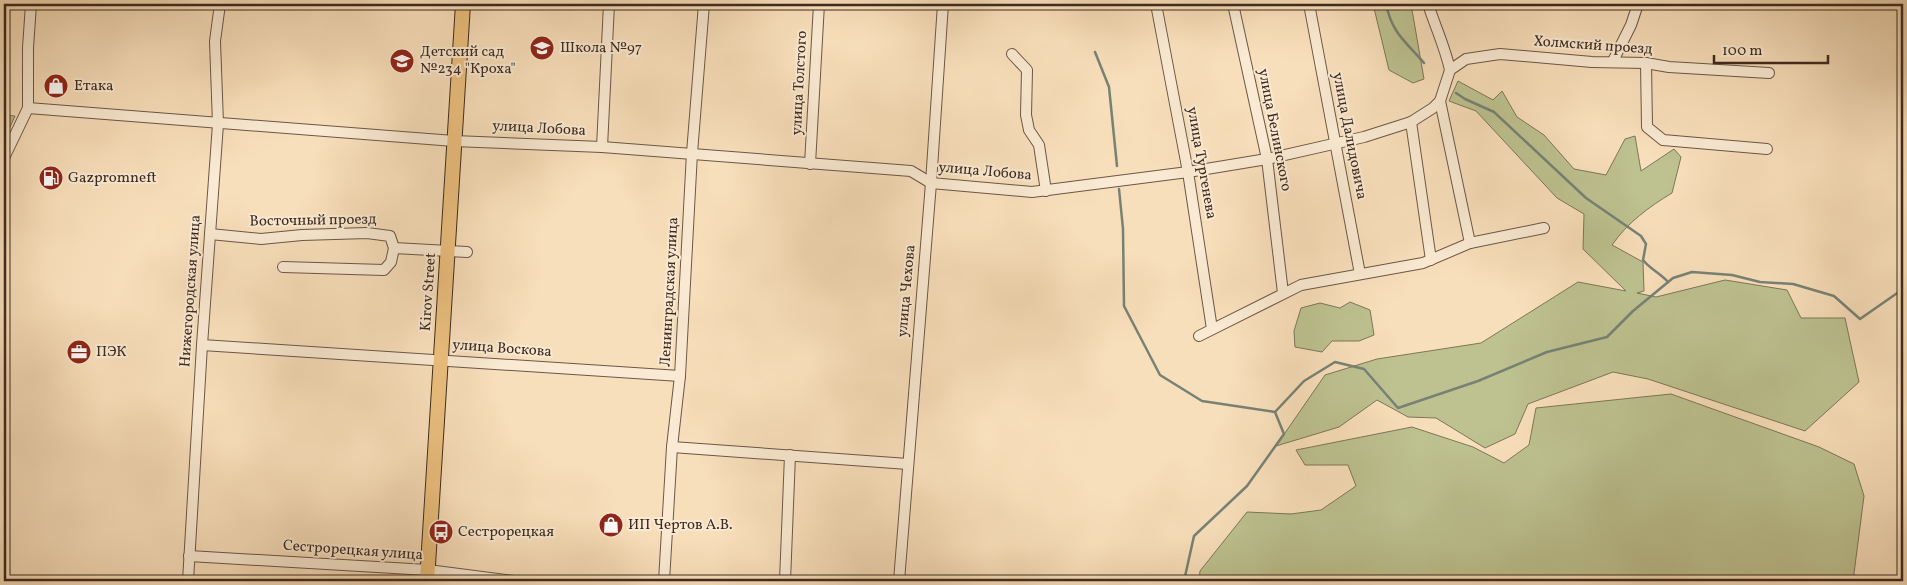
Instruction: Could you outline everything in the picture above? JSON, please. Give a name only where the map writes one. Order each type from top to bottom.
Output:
[{"type":"main road","name":"Kirov Street","points":[[427,576],[463,4]]},
{"type":"street","points":[[4,158],[28,108],[28,48],[31,4]]},
{"type":"street","name":"Нижегородская улица","points":[[188,581],[218,124],[215,41],[220,4]]},
{"type":"street","points":[[602,147],[609,4]]},
{"type":"street","name":"Ленинградская улица","points":[[664,581],[672,447],[680,376],[692,153],[704,4]]},
{"type":"street","name":"улица Толстого","points":[[810,164],[819,4]]},
{"type":"street","name":"улица Чехова","points":[[899,581],[931,184],[943,4]]},
{"type":"street","name":"улица Тургенева","points":[[1156,4],[1188,172],[1212,329]]},
{"type":"street","name":"улица Белинского","points":[[1233,4],[1267,159],[1283,293]]},
{"type":"street","name":"улица Далидовича","points":[[1309,4],[1360,274]]},
{"type":"street","points":[[1428,4],[1436,30],[1446,52],[1450,70],[1440,100],[1470,243]]},
{"type":"street","points":[[1613,61],[1631,25],[1638,4]]},
{"type":"street","name":"улица Лобова","points":[[1012,54],[1027,70],[1026,115],[1029,130],[1039,145],[1046,191]]},
{"type":"street","name":"Холмский проезд","points":[[1450,70],[1466,59],[1500,54],[1769,73]]},
{"type":"street","points":[[1646,63],[1647,127],[1663,140],[1767,149]]},
{"type":"street","name":"улица Лобова","points":[[28,108],[218,124],[454,140],[692,153],[911,171],[931,184],[1032,192],[1188,172],[1267,159],[1334,144],[1364,137],[1411,122],[1433,108],[1440,100]]},
{"type":"street","points":[[1411,122],[1431,260]]},
{"type":"street","points":[[1199,336],[1301,285],[1424,263],[1470,243],[1544,228]]},
{"type":"street","name":"Восточный проезд","points":[[210,234],[261,239],[302,235],[367,233],[390,236],[394,248]]},
{"type":"street","points":[[283,267],[384,270],[391,262],[394,248],[467,252]]},
{"type":"street","name":"улица Воскова","points":[[202,345],[680,376]]},
{"type":"street","points":[[672,447],[908,464]]},
{"type":"street","points":[[785,581],[790,455]]},
{"type":"street","name":"Сестрорецкая улица","points":[[189,556],[427,576],[514,581]]},
{"type":"green space","points":[[1373,4],[1411,4],[1424,79],[1413,83],[1389,70]]},
{"type":"green space","points":[[1458,81],[1493,100],[1502,91],[1517,117],[1544,135],[1574,169],[1606,175],[1625,139],[1635,136],[1641,171],[1674,149],[1681,157],[1672,193],[1639,216],[1612,245],[1643,262],[1644,291],[1637,293],[1656,297],[1725,280],[1787,290],[1801,318],[1845,318],[1859,382],[1805,431],[1648,379],[1613,372],[1528,404],[1515,434],[1485,448],[1436,418],[1408,417],[1377,400],[1339,427],[1276,446],[1325,375],[1377,359],[1481,343],[1578,282],[1626,291],[1583,249],[1584,214],[1557,198],[1476,111],[1449,101]]},
{"type":"green space","points":[[4,115],[15,116],[4,140]]},
{"type":"green space","points":[[1350,302],[1370,310],[1374,335],[1359,341],[1332,341],[1322,352],[1295,347],[1294,331],[1301,308],[1320,303],[1340,308]]},
{"type":"green space","points":[[1671,394],[1819,447],[1854,464],[1864,496],[1853,581],[1199,581],[1200,571],[1247,512],[1291,514],[1321,510],[1356,486],[1348,465],[1305,465],[1296,450],[1412,427],[1473,447],[1504,463],[1529,445],[1536,408]]},
{"type":"waterway","points":[[1386,4],[1396,30],[1424,63]]},
{"type":"waterway","points":[[1095,52],[1109,87],[1117,166]]},
{"type":"waterway","points":[[1456,93],[1494,112],[1586,198],[1641,236],[1646,244],[1643,260],[1668,282]]},
{"type":"waterway","points":[[1119,189],[1123,229],[1124,306],[1160,375],[1202,401],[1275,412]]},
{"type":"waterway","points":[[1184,581],[1194,536],[1247,486],[1284,434],[1275,412],[1304,381],[1335,362],[1364,369],[1398,408],[1478,381],[1547,352],[1607,337],[1633,311],[1673,278],[1692,272],[1732,275],[1760,282],[1793,284],[1834,296],[1860,319],[1903,289]]},
{"type":"place","name":"Школа №97","points":[[542,48]]},
{"type":"place","name":"Детский сад №234 \"Кроха\"","points":[[402,61]]},
{"type":"place","name":"Етака","points":[[56,86]]},
{"type":"place","name":"Gazpromneft","points":[[51,178]]},
{"type":"place","name":"ПЭК","points":[[79,352]]},
{"type":"place","name":"ИП Чертов А.В.","points":[[611,525]]},
{"type":"place","name":"Сестрорецкая","points":[[441,532]]}]
